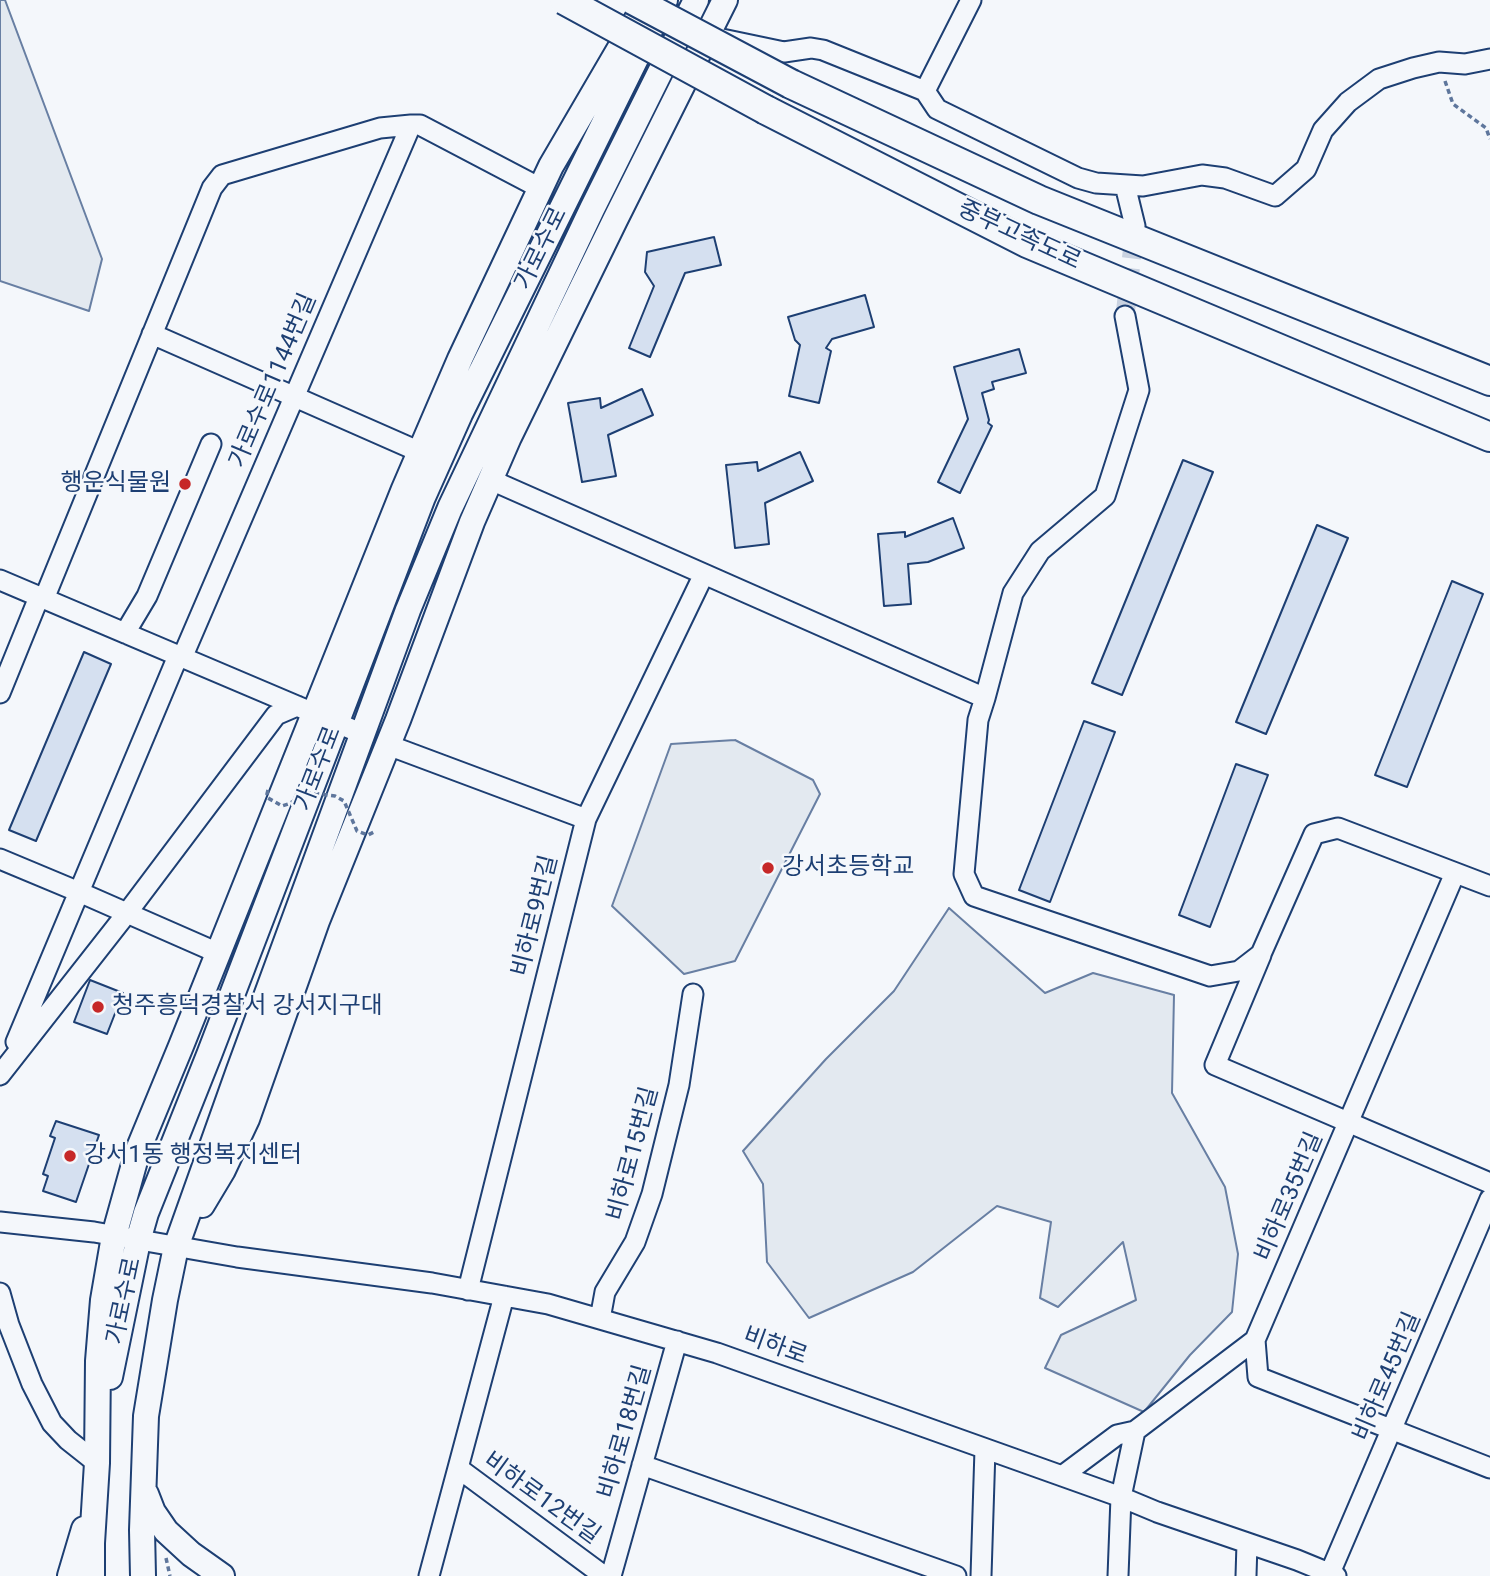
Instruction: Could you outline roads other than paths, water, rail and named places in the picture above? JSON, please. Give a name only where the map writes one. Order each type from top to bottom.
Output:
[{"type":"highway","name":"중부고속도로","points":[[564,0],[766,110],[1027,243],[1490,437]]},
{"type":"highway","name":"중부고속도로","points":[[633,0],[792,85],[1039,200],[1490,381]]},
{"type":"main road","points":[[92,1576],[98,1361],[103,1300],[114,1236],[138,1150],[420,452],[465,348],[551,166],[648,0]]},
{"type":"main road","name":"가로수로","points":[[103,1576],[97,1463],[112,1366],[138,1241],[146,1213],[209,1055],[316,714],[423,497],[460,414],[665,0]]},
{"type":"main road","name":"가로수로","points":[[143,1576],[146,1416],[176,1247],[408,610],[450,508],[592,209],[696,0]]},
{"type":"main road","name":"가로수로","points":[[176,1247],[223,1170],[247,1119],[317,921],[388,745],[472,522],[546,362],[725,0]]},
{"type":"main road","points":[[112,1366],[129,1359],[138,1361],[153,1371]]},
{"type":"main road","points":[[69,1576],[83,1534],[97,1463]]},
{"type":"main road","points":[[144,1480],[150,1506],[166,1531],[191,1554],[222,1576]]},
{"type":"main road","points":[[142,1530],[152,1576]]},
{"type":"street","points":[[925,91],[971,0]]},
{"type":"street","points":[[707,35],[784,52],[811,48],[823,50],[925,91],[937,109],[1078,178],[1096,183],[1143,186],[1202,175],[1224,178],[1275,196],[1306,169],[1323,130],[1348,102],[1379,79],[1438,62],[1465,64],[1490,59]]},
{"type":"street","name":"가로수로1144번길","points":[[3,1071],[411,125]]},
{"type":"street","points":[[0,693],[100,462],[212,188],[222,175],[380,128],[420,125],[540,188]]},
{"type":"street","points":[[1125,186],[1135,226]]},
{"type":"street","points":[[1125,316],[1139,390],[1105,496],[1040,551],[1013,593],[978,720],[964,874],[974,896],[1210,976],[1239,971],[1261,954]]},
{"type":"street","points":[[152,334],[420,452]]},
{"type":"street","points":[[125,633],[147,596],[211,444]]},
{"type":"street","points":[[491,480],[985,698]]},
{"type":"street","name":"비하로9번길","points":[[468,1290],[586,818],[704,574]]},
{"type":"street","points":[[0,580],[363,734]]},
{"type":"street","points":[[3,1071],[127,913],[276,715],[316,714]]},
{"type":"street","points":[[388,745],[586,818]]},
{"type":"street","points":[[1490,886],[1338,828],[1314,834],[1215,1065],[1490,1183]]},
{"type":"street","points":[[0,859],[218,953]]},
{"type":"street","name":"비하로35번길","points":[[1062,1476],[1117,1435],[1135,1431],[1255,1340],[1455,873]]},
{"type":"street","name":"비하로15번길","points":[[600,1318],[605,1292],[635,1242],[652,1194],[679,1085],[692,994]]},
{"type":"street","name":"비하로45번길","points":[[1333,1575],[1490,1199]]},
{"type":"street","name":"비하로","points":[[0,1222],[93,1232],[548,1304],[717,1353],[1333,1575]]},
{"type":"street","points":[[0,1293],[9,1325],[32,1384],[52,1423],[97,1463]]},
{"type":"street","name":"비하로12번길","points":[[504,1296],[458,1468],[604,1576]]},
{"type":"street","points":[[1255,1340],[1258,1377],[1490,1468]]},
{"type":"street","name":"비하로18번길","points":[[611,1576],[677,1341]]},
{"type":"street","points":[[1118,1576],[1121,1497],[1135,1431]]},
{"type":"street","points":[[981,1576],[985,1448]]},
{"type":"street","points":[[642,1465],[956,1576]]},
{"type":"street","points":[[429,1576],[458,1468]]},
{"type":"street","points":[[1246,1576],[1247,1543]]},
{"type":"tunnel","points":[[1125,316],[1135,227]]},
{"type":"place","name":"행운식물원","points":[[185,484]]},
{"type":"place","name":"강서초등학교","points":[[768,868]]},
{"type":"place","name":"청주흥덕경찰서 강서지구대","points":[[98,1007]]},
{"type":"place","name":"강서1동 행정복지센터","points":[[70,1156]]}]
